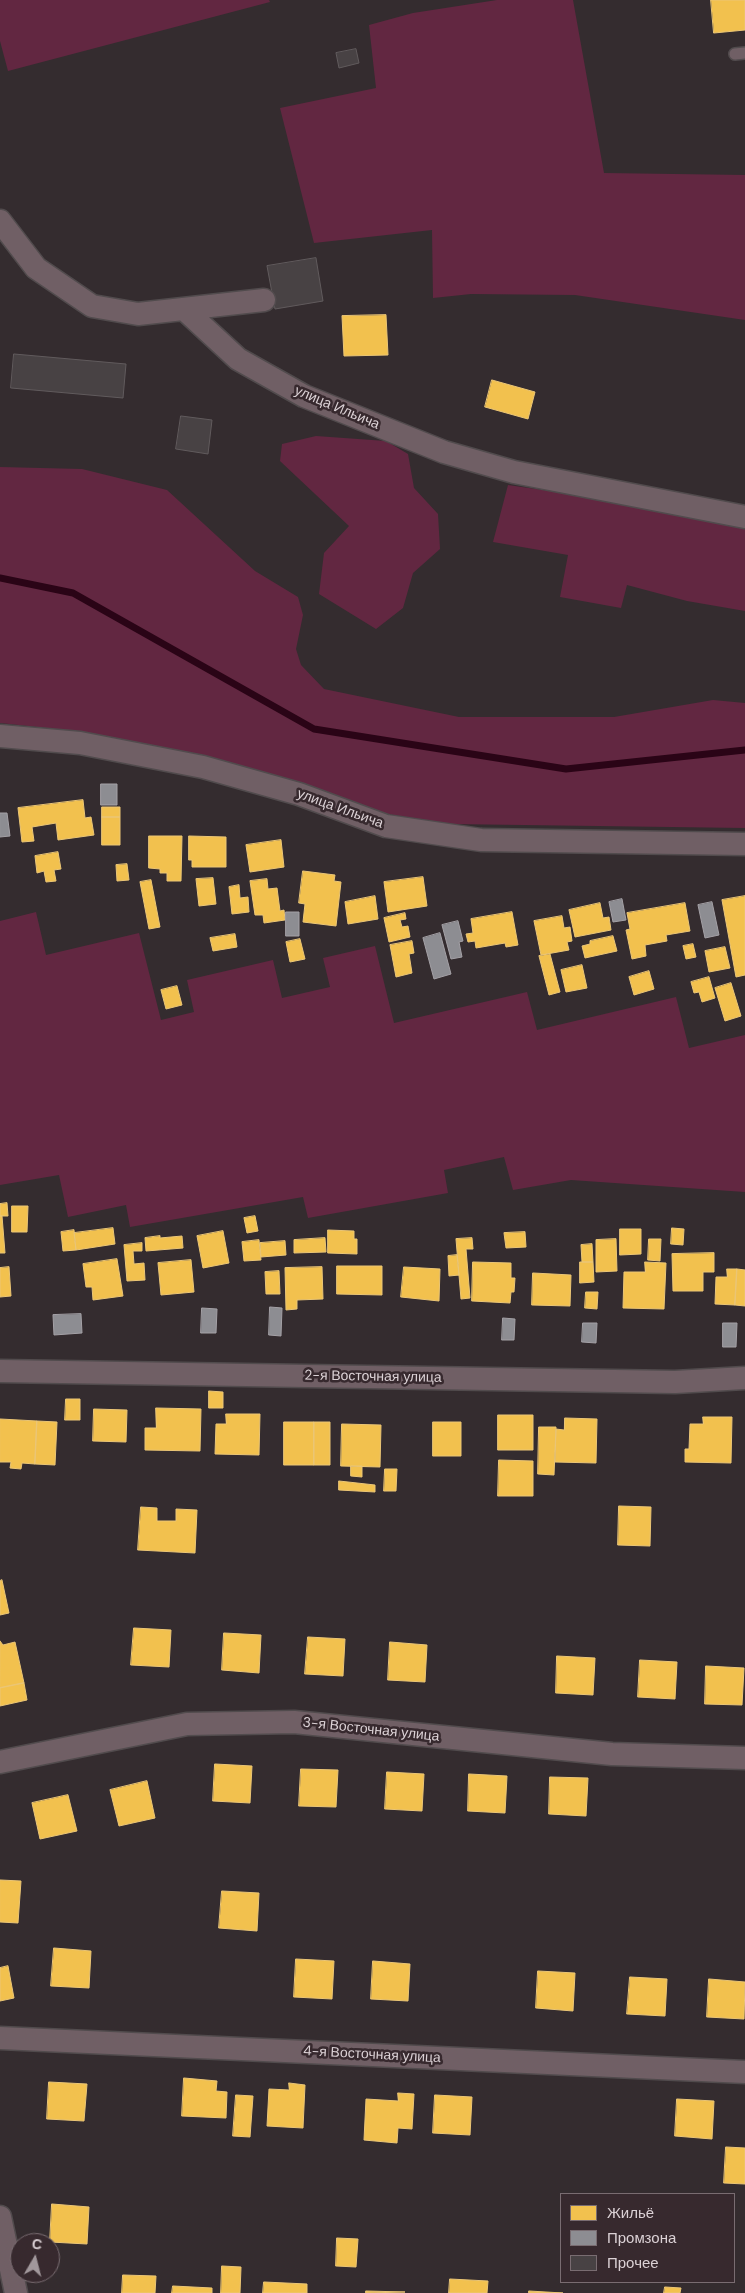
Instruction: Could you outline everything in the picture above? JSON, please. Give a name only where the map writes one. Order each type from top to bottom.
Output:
[{"type":"street","points":[[0,221],[36,268],[92,306],[138,314],[264,300]]},
{"type":"street","name":"улица Ильича","points":[[184,309],[238,359],[304,396],[444,452],[514,472],[745,518]]},
{"type":"street","name":"улица Ильича","points":[[0,736],[80,743],[203,767],[299,794],[386,826],[481,840],[745,844]]},
{"type":"street","name":"2-я Восточная улица","points":[[0,1371],[675,1382],[745,1378]]},
{"type":"street","name":"3-я Восточная улица","points":[[0,1762],[187,1724],[294,1722],[612,1754],[745,1758]]},
{"type":"street","name":"4-я Восточная улица","points":[[0,2038],[745,2072]]},
{"type":"street","points":[[0,2217],[16,2293]]},
{"type":"shaded area","points":[[0,0],[269,0],[270,2],[8,71],[0,41]]},
{"type":"shaded area","points":[[497,0],[573,0],[604,173],[745,175],[745,320],[575,295],[471,294],[433,298],[432,230],[314,243],[280,108],[376,88],[369,25],[413,13]]},
{"type":"shaded area","points":[[316,436],[386,441],[408,454],[414,488],[438,514],[440,549],[413,573],[403,608],[376,629],[319,594],[324,553],[349,526],[280,461],[282,444]]},
{"type":"shaded area","points":[[0,467],[82,469],[167,490],[255,571],[298,597],[303,615],[296,649],[301,665],[324,689],[459,717],[614,717],[713,700],[745,703],[745,828],[449,824],[369,811],[197,754],[84,732],[0,723]]},
{"type":"shaded area","points":[[508,485],[745,519],[745,611],[687,601],[627,585],[621,608],[560,597],[568,555],[493,542]]},
{"type":"shaded area","points":[[36,912],[46,955],[139,933],[161,1020],[194,1012],[187,980],[273,960],[282,998],[330,987],[323,958],[375,946],[394,1023],[527,992],[537,1030],[676,997],[689,1048],[745,1035],[745,1192],[571,1180],[513,1190],[504,1157],[444,1170],[448,1193],[308,1218],[303,1197],[130,1227],[126,1205],[68,1217],[59,1175],[0,1185],[0,921]]},
{"type":"building: Жильё","points":[[711,0],[745,0],[745,30],[714,33]]},
{"type":"building: Жильё","points":[[386,315],[388,355],[344,356],[342,316]]},
{"type":"building: Жильё","points":[[492,380],[535,392],[528,419],[485,407]]},
{"type":"building: Жильё","points":[[83,800],[85,818],[91,817],[94,835],[58,840],[56,823],[32,827],[34,841],[22,842],[18,808]]},
{"type":"building: Жильё","points":[[102,807],[120,807],[120,817],[102,817]]},
{"type":"building: Жильё","points":[[102,817],[120,817],[120,845],[102,845]]},
{"type":"building: Жильё","points":[[149,836],[182,836],[181,881],[167,881],[167,873],[160,873],[160,869],[149,868]]},
{"type":"building: Жильё","points":[[189,836],[226,837],[226,867],[192,867],[192,860],[189,860]]},
{"type":"building: Жильё","points":[[281,840],[284,867],[250,872],[246,845]]},
{"type":"building: Жильё","points":[[58,852],[61,869],[54,870],[56,881],[46,882],[44,871],[37,873],[35,856]]},
{"type":"building: Жильё","points":[[127,864],[129,880],[117,881],[116,865]]},
{"type":"building: Жильё","points":[[303,871],[335,875],[334,881],[341,882],[336,926],[303,922],[305,904],[299,903]]},
{"type":"building: Жильё","points":[[423,877],[427,906],[388,912],[384,882]]},
{"type":"building: Жильё","points":[[213,878],[216,904],[199,906],[196,879]]},
{"type":"building: Жильё","points":[[267,879],[268,889],[277,888],[280,911],[284,910],[285,920],[264,923],[263,915],[255,915],[250,881]]},
{"type":"building: Жильё","points":[[151,880],[160,927],[149,929],[140,882]]},
{"type":"building: Жильё","points":[[239,885],[240,898],[248,897],[249,912],[232,914],[229,887]]},
{"type":"building: Жильё","points":[[375,896],[378,919],[348,924],[345,902]]},
{"type":"building: Жильё","points":[[745,896],[745,975],[736,977],[722,900]]},
{"type":"building: Жильё","points":[[600,903],[603,918],[609,917],[611,930],[575,937],[569,910]]},
{"type":"building: Жильё","points":[[685,903],[690,931],[666,935],[667,941],[645,945],[646,956],[632,959],[626,930],[630,929],[627,913]]},
{"type":"building: Жильё","points":[[512,912],[518,945],[506,947],[505,943],[476,948],[475,941],[468,942],[466,934],[473,933],[471,919]]},
{"type":"building: Жильё","points":[[405,913],[406,919],[400,920],[402,927],[408,926],[410,937],[389,942],[384,918]]},
{"type":"building: Жильё","points":[[562,916],[564,928],[570,927],[572,941],[567,942],[569,950],[541,955],[534,921]]},
{"type":"building: Жильё","points":[[235,934],[237,947],[213,951],[210,938]]},
{"type":"building: Жильё","points":[[613,936],[617,951],[585,958],[582,946],[590,944],[590,941]]},
{"type":"building: Жильё","points":[[300,939],[305,959],[290,962],[286,942]]},
{"type":"building: Жильё","points":[[412,941],[414,953],[409,954],[412,973],[396,977],[390,945]]},
{"type":"building: Жильё","points":[[693,944],[696,957],[686,959],[683,946]]},
{"type":"building: Жильё","points":[[725,947],[730,968],[709,972],[705,951]]},
{"type":"building: Жильё","points":[[550,954],[560,992],[549,995],[539,956]]},
{"type":"building: Жильё","points":[[582,965],[587,988],[566,992],[561,970]]},
{"type":"building: Жильё","points":[[649,971],[654,989],[634,995],[629,977]]},
{"type":"building: Жильё","points":[[709,977],[715,998],[702,1002],[699,992],[694,993],[691,982]]},
{"type":"building: Жильё","points":[[731,983],[741,1016],[725,1021],[715,988]]},
{"type":"building: Жильё","points":[[177,986],[182,1005],[166,1009],[161,990]]},
{"type":"building: Жильё","points":[[7,1203],[8,1216],[0,1216],[0,1204]]},
{"type":"building: Жильё","points":[[12,1206],[28,1206],[27,1232],[12,1232]]},
{"type":"building: Жильё","points":[[0,1216],[2,1216],[5,1253],[0,1253]]},
{"type":"building: Жильё","points":[[255,1216],[258,1231],[247,1233],[244,1218]]},
{"type":"building: Жильё","points":[[113,1228],[115,1244],[76,1250],[74,1233]]},
{"type":"building: Жильё","points":[[672,1228],[684,1229],[683,1245],[671,1244]]},
{"type":"building: Жильё","points":[[620,1229],[641,1229],[641,1254],[620,1255]]},
{"type":"building: Жильё","points":[[74,1230],[76,1250],[63,1251],[61,1232]]},
{"type":"building: Жильё","points":[[328,1230],[354,1231],[354,1239],[357,1239],[357,1254],[328,1253]]},
{"type":"building: Жильё","points":[[223,1231],[229,1263],[203,1268],[197,1236]]},
{"type":"building: Жильё","points":[[525,1232],[526,1247],[506,1248],[504,1233]]},
{"type":"building: Жильё","points":[[160,1236],[160,1238],[182,1236],[183,1248],[146,1251],[145,1238]]},
{"type":"building: Жильё","points":[[325,1238],[326,1252],[294,1253],[294,1240]]},
{"type":"building: Жильё","points":[[472,1238],[473,1249],[466,1249],[470,1298],[461,1299],[456,1239]]},
{"type":"building: Жильё","points":[[616,1239],[617,1271],[596,1272],[596,1240]]},
{"type":"building: Жильё","points":[[649,1239],[661,1239],[660,1261],[648,1260]]},
{"type":"building: Жильё","points":[[259,1240],[261,1260],[244,1261],[242,1242]]},
{"type":"building: Жильё","points":[[285,1241],[286,1255],[261,1257],[260,1243]]},
{"type":"building: Жильё","points":[[142,1243],[142,1251],[133,1251],[134,1264],[144,1263],[145,1280],[127,1281],[124,1245]]},
{"type":"building: Жильё","points":[[592,1244],[593,1262],[582,1262],[581,1245]]},
{"type":"building: Жильё","points":[[714,1253],[714,1272],[703,1272],[703,1291],[673,1291],[672,1254]]},
{"type":"building: Жильё","points":[[457,1255],[459,1275],[449,1276],[448,1256]]},
{"type":"building: Жильё","points":[[117,1259],[123,1296],[93,1300],[92,1287],[86,1287],[83,1264]]},
{"type":"building: Жильё","points":[[191,1260],[194,1292],[161,1295],[158,1263]]},
{"type":"building: Жильё","points":[[473,1262],[511,1263],[511,1278],[515,1278],[514,1292],[511,1292],[510,1303],[472,1301]]},
{"type":"building: Жильё","points":[[580,1262],[593,1262],[594,1282],[580,1283]]},
{"type":"building: Жильё","points":[[645,1262],[666,1263],[664,1309],[623,1308],[624,1272],[645,1272]]},
{"type":"building: Жильё","points":[[337,1266],[382,1266],[382,1295],[337,1294]]},
{"type":"building: Жильё","points":[[9,1267],[11,1296],[0,1297],[0,1268]]},
{"type":"building: Жильё","points":[[322,1267],[323,1299],[297,1300],[297,1309],[286,1310],[285,1268]]},
{"type":"building: Жильё","points":[[404,1267],[440,1269],[439,1301],[401,1297]]},
{"type":"building: Жильё","points":[[727,1269],[737,1269],[735,1305],[715,1304],[716,1277],[727,1277]]},
{"type":"building: Жильё","points":[[737,1269],[745,1270],[745,1306],[735,1305]]},
{"type":"building: Жильё","points":[[279,1271],[280,1294],[266,1294],[265,1272]]},
{"type":"building: Жильё","points":[[533,1273],[571,1275],[570,1306],[532,1305]]},
{"type":"building: Жильё","points":[[586,1292],[598,1292],[597,1309],[585,1308]]},
{"type":"building: Жильё","points":[[209,1391],[223,1392],[223,1408],[209,1408]]},
{"type":"building: Жильё","points":[[66,1399],[80,1399],[80,1420],[65,1420]]},
{"type":"building: Жильё","points":[[156,1408],[201,1409],[200,1451],[145,1450],[145,1428],[156,1428]]},
{"type":"building: Жильё","points":[[94,1409],[127,1410],[126,1442],[93,1441]]},
{"type":"building: Жильё","points":[[226,1414],[260,1414],[259,1455],[215,1454],[216,1424],[226,1424]]},
{"type":"building: Жильё","points":[[498,1415],[533,1415],[533,1450],[498,1450]]},
{"type":"building: Жильё","points":[[703,1417],[732,1417],[731,1463],[685,1462],[685,1449],[689,1449],[690,1424],[703,1424]]},
{"type":"building: Жильё","points":[[565,1418],[597,1419],[596,1463],[555,1462],[556,1429],[564,1430]]},
{"type":"building: Жильё","points":[[0,1419],[37,1421],[35,1464],[22,1463],[21,1469],[10,1468],[11,1462],[0,1462]]},
{"type":"building: Жильё","points":[[37,1421],[57,1422],[55,1465],[35,1464]]},
{"type":"building: Жильё","points":[[284,1422],[314,1422],[314,1465],[284,1465]]},
{"type":"building: Жильё","points":[[314,1422],[330,1422],[330,1465],[314,1465]]},
{"type":"building: Жильё","points":[[433,1422],[461,1422],[461,1456],[433,1456]]},
{"type":"building: Жильё","points":[[342,1424],[381,1425],[380,1467],[341,1466]]},
{"type":"building: Жильё","points":[[539,1427],[556,1427],[554,1475],[538,1474]]},
{"type":"building: Жильё","points":[[499,1460],[533,1461],[533,1496],[498,1496]]},
{"type":"building: Жильё","points":[[351,1466],[362,1466],[362,1477],[351,1476]]},
{"type":"building: Жильё","points":[[385,1469],[397,1469],[396,1491],[384,1491]]},
{"type":"building: Жильё","points":[[339,1481],[375,1485],[375,1492],[339,1490]]},
{"type":"building: Жильё","points":[[619,1506],[651,1507],[650,1546],[618,1545]]},
{"type":"building: Жильё","points":[[141,1507],[157,1508],[157,1521],[176,1521],[176,1509],[197,1510],[195,1553],[138,1550]]},
{"type":"building: Жильё","points":[[2,1580],[9,1613],[0,1615],[0,1581]]},
{"type":"building: Жильё","points":[[134,1628],[171,1630],[169,1667],[131,1665]]},
{"type":"building: Жильё","points":[[224,1633],[261,1635],[259,1673],[222,1670]]},
{"type":"building: Жильё","points":[[308,1637],[345,1639],[343,1676],[305,1674]]},
{"type":"building: Жильё","points":[[0,1641],[3,1645],[15,1642],[24,1683],[0,1688]]},
{"type":"building: Жильё","points":[[390,1642],[427,1645],[425,1682],[388,1680]]},
{"type":"building: Жильё","points":[[557,1656],[595,1658],[593,1695],[556,1693]]},
{"type":"building: Жильё","points":[[640,1660],[677,1662],[675,1699],[638,1697]]},
{"type":"building: Жильё","points":[[706,1666],[744,1668],[742,1705],[705,1704]]},
{"type":"building: Жильё","points":[[24,1683],[27,1700],[0,1706],[0,1688]]},
{"type":"building: Жильё","points":[[215,1764],[252,1766],[250,1803],[213,1801]]},
{"type":"building: Жильё","points":[[301,1769],[338,1770],[336,1807],[299,1806]]},
{"type":"building: Жильё","points":[[387,1772],[424,1774],[422,1811],[385,1809]]},
{"type":"building: Жильё","points":[[469,1774],[507,1776],[505,1813],[468,1811]]},
{"type":"building: Жильё","points":[[550,1777],[588,1778],[586,1816],[549,1814]]},
{"type":"building: Жильё","points":[[147,1781],[155,1818],[119,1826],[110,1790]]},
{"type":"building: Жильё","points":[[68,1795],[77,1831],[40,1839],[32,1803]]},
{"type":"building: Жильё","points":[[0,1880],[21,1881],[18,1923],[0,1922]]},
{"type":"building: Жильё","points":[[222,1891],[259,1893],[257,1931],[219,1928]]},
{"type":"building: Жильё","points":[[54,1948],[91,1951],[89,1988],[51,1986]]},
{"type":"building: Жильё","points":[[296,1959],[334,1961],[332,1999],[294,1997]]},
{"type":"building: Жильё","points":[[373,1961],[410,1964],[408,2001],[371,1999]]},
{"type":"building: Жильё","points":[[8,1966],[14,1998],[0,2001],[0,1968]]},
{"type":"building: Жильё","points":[[538,1971],[575,1973],[573,2011],[536,2008]]},
{"type":"building: Жильё","points":[[630,1977],[667,1979],[665,2016],[627,2014]]},
{"type":"building: Жильё","points":[[709,1979],[745,1982],[744,2019],[707,2017]]},
{"type":"building: Жильё","points":[[184,2078],[217,2081],[216,2091],[227,2092],[226,2118],[182,2116]]},
{"type":"building: Жильё","points":[[49,2082],[87,2084],[84,2121],[47,2119]]},
{"type":"building: Жильё","points":[[289,2083],[305,2085],[303,2128],[267,2126],[269,2089],[289,2090]]},
{"type":"building: Жильё","points":[[398,2093],[414,2094],[412,2129],[398,2128],[397,2143],[364,2140],[366,2099],[398,2101]]},
{"type":"building: Жильё","points":[[236,2095],[253,2096],[250,2137],[233,2136]]},
{"type":"building: Жильё","points":[[435,2095],[472,2097],[470,2135],[433,2133]]},
{"type":"building: Жильё","points":[[677,2099],[714,2101],[712,2139],[675,2136]]},
{"type":"building: Жильё","points":[[726,2147],[745,2148],[745,2184],[724,2183]]},
{"type":"building: Жильё","points":[[52,2204],[89,2207],[87,2244],[60,2243],[60,2233],[50,2233]]},
{"type":"building: Жильё","points":[[337,2238],[358,2239],[356,2267],[336,2266]]},
{"type":"building: Жильё","points":[[222,2266],[241,2267],[240,2293],[221,2293]]},
{"type":"building: Жильё","points":[[123,2275],[156,2276],[155,2293],[122,2293]]},
{"type":"building: Жильё","points":[[450,2279],[488,2281],[487,2293],[449,2293]]},
{"type":"building: Жильё","points":[[264,2282],[307,2284],[307,2293],[263,2293]]},
{"type":"building: Жильё","points":[[173,2286],[212,2288],[212,2293],[172,2293]]},
{"type":"building: Жильё","points":[[665,2287],[681,2288],[680,2293],[664,2293]]},
{"type":"building: Жильё","points":[[366,2291],[405,2292],[366,2293]]},
{"type":"building: Жильё","points":[[529,2291],[563,2293],[529,2293]]},
{"type":"building: Промзона","points":[[101,784],[117,784],[117,805],[101,805]]},
{"type":"building: Промзона","points":[[0,813],[7,813],[10,836],[0,837]]},
{"type":"building: Промзона","points":[[622,899],[626,920],[613,922],[609,902]]},
{"type":"building: Промзона","points":[[712,902],[719,935],[705,938],[698,905]]},
{"type":"building: Промзона","points":[[286,912],[299,912],[299,936],[286,936]]},
{"type":"building: Промзона","points":[[458,921],[463,941],[459,942],[462,957],[451,959],[442,925]]},
{"type":"building: Промзона","points":[[440,933],[451,974],[434,979],[423,938]]},
{"type":"building: Промзона","points":[[270,1307],[282,1308],[281,1336],[269,1335]]},
{"type":"building: Промзона","points":[[202,1308],[217,1309],[216,1333],[201,1333]]},
{"type":"building: Промзона","points":[[81,1314],[82,1333],[54,1335],[53,1315]]},
{"type":"building: Промзона","points":[[503,1318],[515,1319],[514,1340],[502,1340]]},
{"type":"building: Промзона","points":[[583,1323],[597,1323],[596,1343],[582,1342]]},
{"type":"building: Промзона","points":[[723,1323],[737,1323],[736,1347],[723,1347]]},
{"type":"building: Прочее","points":[[356,49],[359,63],[339,68],[336,53]]},
{"type":"building: Прочее","points":[[316,258],[323,301],[275,309],[267,266]]},
{"type":"building: Прочее","points":[[14,354],[126,364],[123,398],[11,388]]},
{"type":"building: Прочее","points":[[181,416],[212,420],[208,454],[176,449]]},
{"type":"waterway","points":[[0,578],[73,593],[314,729],[566,769],[745,750]]}]
